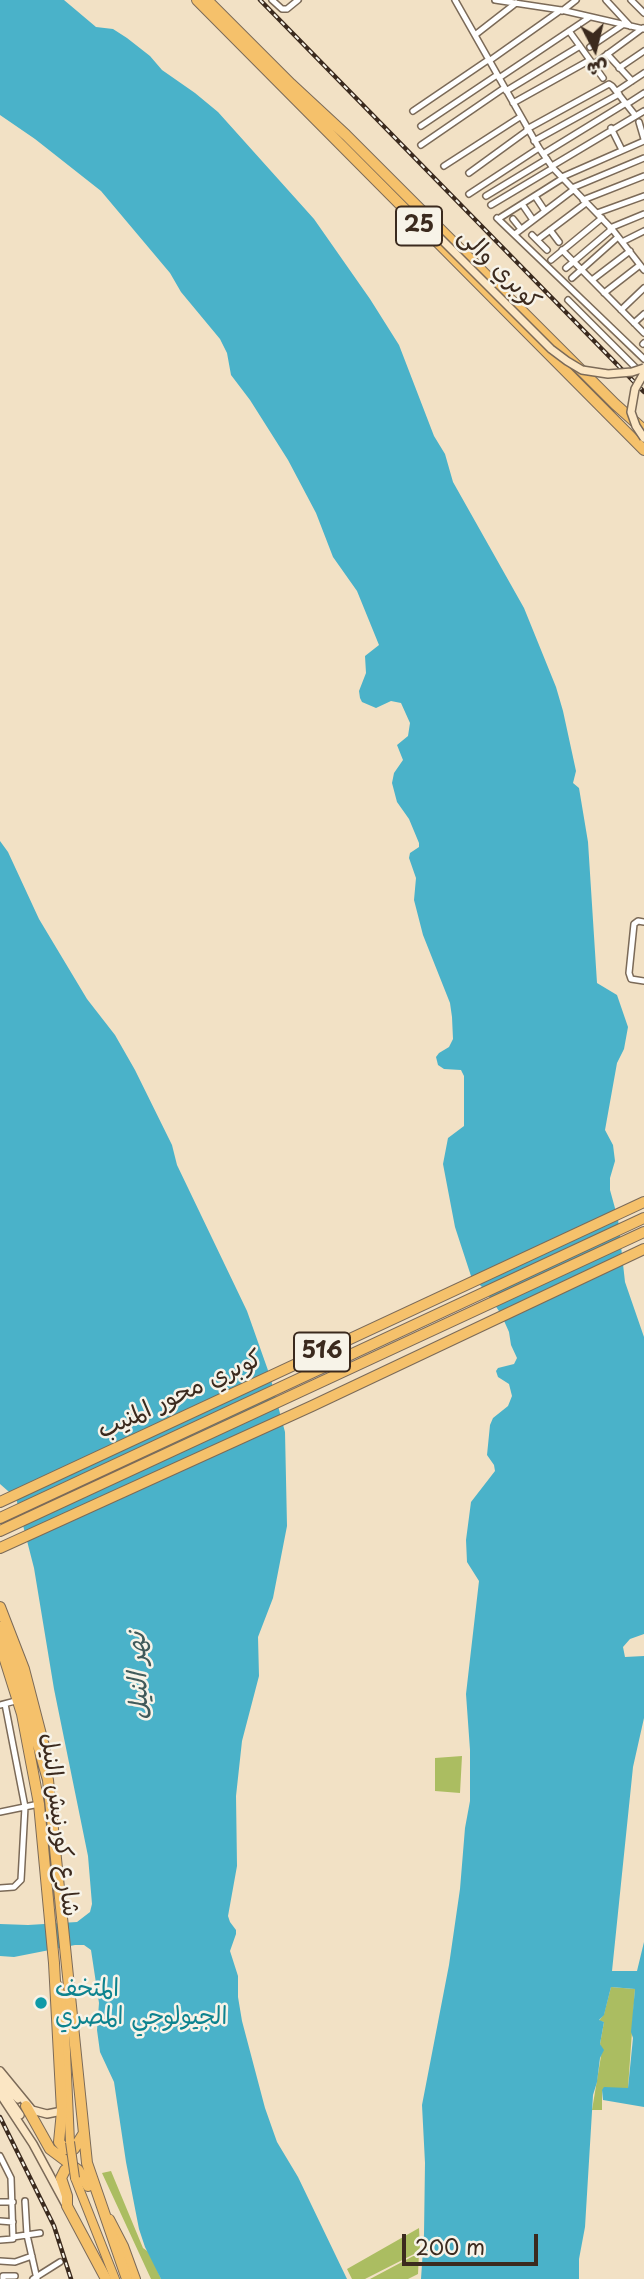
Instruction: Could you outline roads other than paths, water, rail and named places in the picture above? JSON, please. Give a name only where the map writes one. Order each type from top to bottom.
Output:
[{"type":"highway","name":"25","points":[[197,0],[644,450]]},
{"type":"highway","name":"25","points":[[207,0],[644,433]]},
{"type":"highway","points":[[588,392],[595,394],[597,385]]},
{"type":"highway","points":[[607,414],[606,404],[615,404]]},
{"type":"highway","name":"كوبري محور المنيب","points":[[0,1502],[644,1202]]},
{"type":"highway","name":"كوبري محور المنيب","points":[[0,1518],[644,1219]]},
{"type":"highway","name":"كوبري محور المنيب","points":[[0,1531],[644,1232]]},
{"type":"highway","name":"516","points":[[0,1548],[312,1406],[644,1249]]},
{"type":"highway","points":[[0,1556],[38,1531]]},
{"type":"highway","points":[[0,1607],[28,1682],[49,1765],[48,1780]]},
{"type":"highway","name":"شارع كورنيش النيل","points":[[0,1627],[19,1678],[48,1780],[89,2170],[127,2279]]},
{"type":"highway","name":"شارع كورنيش النيل","points":[[0,1644],[19,1700],[39,1804],[55,1975],[62,2111],[58,2140],[63,2148],[70,2150],[76,2147],[85,2132]]},
{"type":"highway","points":[[26,2106],[50,2149],[82,2175],[97,2209],[106,2220]]},
{"type":"highway","points":[[73,2166],[65,2170],[61,2178],[67,2206],[106,2279]]},
{"type":"main road","name":"كوبري والى","points":[[291,84],[317,116],[551,349],[582,370],[598,373],[644,373]]},
{"type":"main road","name":"كوبري والى","points":[[455,262],[549,351],[581,372],[608,377],[644,373]]},
{"type":"main road","points":[[644,373],[635,389],[631,412],[636,426],[644,433]]},
{"type":"main road","points":[[55,1975],[64,2007],[73,2170],[115,2279]]},
{"type":"main road","points":[[0,2071],[26,2106]]},
{"type":"main road","points":[[0,2079],[26,2106],[43,2114],[62,2111]]},
{"type":"main road","points":[[0,2086],[21,2117],[33,2144]]},
{"type":"main road","points":[[0,2094],[33,2144],[67,2206]]},
{"type":"main road","points":[[98,2198],[124,2246],[136,2279]]},
{"type":"street","points":[[272,0],[282,9],[287,9],[298,0]]},
{"type":"street","points":[[455,0],[543,154],[611,228],[642,267],[604,293]]},
{"type":"street","points":[[495,0],[535,3],[643,29]]},
{"type":"street","points":[[413,111],[576,0]]},
{"type":"street","points":[[606,0],[627,25]]},
{"type":"street","points":[[631,0],[644,13]]},
{"type":"street","points":[[475,35],[516,3]]},
{"type":"street","points":[[421,127],[590,17]]},
{"type":"street","points":[[590,47],[627,25]]},
{"type":"street","points":[[513,103],[607,54],[643,29]]},
{"type":"street","points":[[569,31],[603,78]]},
{"type":"street","points":[[421,145],[505,90],[580,46]]},
{"type":"street","points":[[619,68],[644,51]]},
{"type":"street","points":[[607,54],[632,81]]},
{"type":"street","points":[[534,141],[618,93],[644,73]]},
{"type":"street","points":[[469,173],[527,129],[607,85],[611,85],[635,115]]},
{"type":"street","points":[[469,194],[543,154],[644,93]]},
{"type":"street","points":[[491,205],[611,128],[644,111]]},
{"type":"street","points":[[444,166],[520,117]]},
{"type":"street","points":[[634,366],[644,360],[498,218],[563,178],[644,140],[639,122]]},
{"type":"street","points":[[611,128],[622,150]]},
{"type":"street","points":[[486,196],[543,154]]},
{"type":"street","points":[[515,234],[573,189],[644,158]]},
{"type":"street","points":[[537,240],[585,201],[644,176]]},
{"type":"street","points":[[535,196],[545,211]]},
{"type":"street","points":[[551,260],[599,216],[644,196]]},
{"type":"street","points":[[522,204],[533,220]]},
{"type":"street","points":[[566,268],[611,228],[644,214]]},
{"type":"street","points":[[513,219],[521,229]]},
{"type":"street","points":[[550,230],[559,242]]},
{"type":"street","points":[[572,278],[620,239],[644,231]]},
{"type":"street","points":[[532,235],[547,250]]},
{"type":"street","points":[[562,250],[644,333]]},
{"type":"street","points":[[592,280],[630,251]]},
{"type":"street","points":[[621,310],[644,288]]},
{"type":"street","points":[[568,300],[644,373]]},
{"type":"street","points":[[634,323],[644,314]]},
{"type":"street","points":[[644,922],[638,921],[634,924],[629,973],[631,979],[644,981]]},
{"type":"street","points":[[0,1888],[14,1888],[21,1880],[25,1807],[2,1704],[19,1700]]},
{"type":"street","points":[[0,1812],[39,1804]]},
{"type":"street","points":[[0,2156],[11,2178],[13,2238]]},
{"type":"street","points":[[25,2201],[27,2235],[36,2278],[60,2262]]},
{"type":"street","points":[[0,2202],[13,2202]]},
{"type":"street","points":[[0,2221],[13,2222]]},
{"type":"street","points":[[0,2240],[40,2233]]},
{"type":"street","points":[[0,2261],[15,2262],[32,2256]]},
{"type":"street","points":[[44,2272],[46,2279]]},
{"type":"street","points":[[3,2279],[3,2276],[15,2276]]},
{"type":"water","points":[[0,0],[64,0],[96,27],[113,29],[127,38],[150,56],[162,70],[218,112],[314,219],[399,345],[434,436],[445,454],[453,482],[524,608],[563,711],[576,771],[573,783],[579,788],[588,842],[597,983],[617,995],[628,1027],[624,1049],[617,1063],[605,1130],[613,1145],[615,1161],[610,1190],[618,1219],[625,1282],[644,1337],[644,1634],[630,1639],[623,1647],[625,1657],[644,1656],[644,1718],[633,1767],[612,1971],[637,1971],[644,1942],[644,2107],[603,2100],[604,2087],[628,2088],[633,2038],[631,2032],[635,1989],[611,1987],[604,2015],[599,2020],[604,2022],[600,2044],[604,2050],[593,2095],[579,2279],[421,2279],[425,2163],[422,2105],[449,1965],[470,1801],[466,1694],[479,1581],[467,1562],[466,1540],[471,1502],[495,1471],[487,1455],[490,1425],[493,1418],[508,1406],[512,1396],[509,1384],[498,1377],[496,1371],[514,1364],[517,1358],[501,1314],[484,1289],[471,1276],[455,1227],[443,1164],[448,1138],[464,1126],[464,1076],[461,1070],[444,1069],[438,1065],[436,1057],[449,1047],[453,1039],[450,1003],[423,935],[414,900],[416,878],[409,858],[410,853],[419,847],[419,843],[409,819],[397,802],[392,783],[394,773],[403,760],[397,745],[408,736],[410,723],[401,703],[391,701],[376,708],[362,702],[360,698],[359,691],[366,673],[365,656],[379,645],[357,591],[333,557],[316,513],[288,460],[231,375],[227,353],[220,339],[181,292],[170,273],[101,191],[0,115]]},
{"type":"water","name":"نهر النيل","points":[[0,841],[8,852],[39,919],[87,999],[115,1035],[135,1070],[172,1145],[177,1165],[247,1311],[270,1376],[285,1432],[287,1526],[273,1598],[258,1637],[259,1676],[242,1741],[236,1796],[237,1866],[228,1916],[236,1934],[230,1951],[238,1976],[242,2021],[277,2142],[298,2177],[347,2279],[161,2279],[139,2229],[114,2082],[100,2052],[97,2030],[99,2003],[91,1950],[84,1945],[75,1945],[14,1957],[0,1956],[0,1924],[77,1922],[90,1912],[92,1904],[88,1856],[54,1689],[34,1568],[16,1498],[0,1484]]},
{"type":"railway","points":[[260,0],[644,392]]},
{"type":"railway","points":[[0,2117],[54,2226],[71,2279]]},
{"type":"place","name":"المتخف الجيولوجي المصري","points":[[41,2003]]}]
